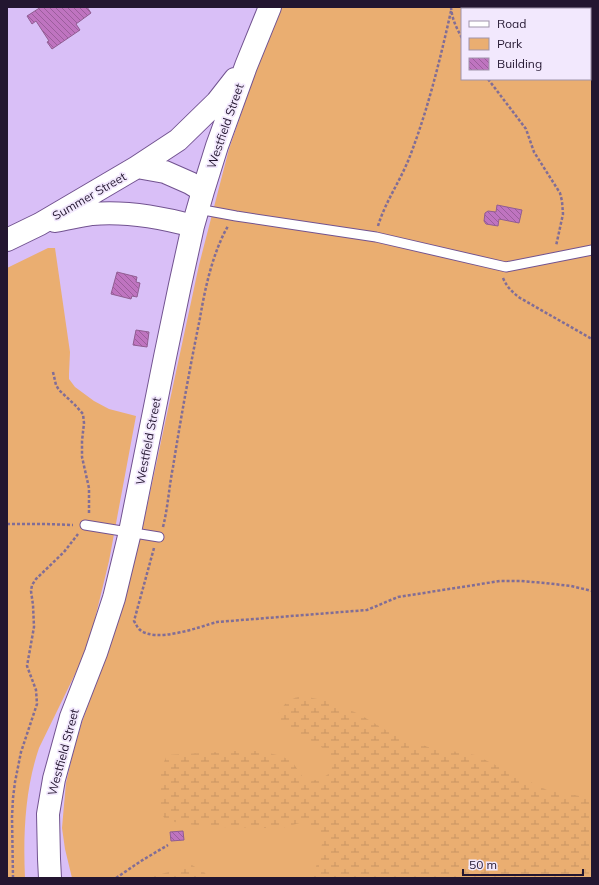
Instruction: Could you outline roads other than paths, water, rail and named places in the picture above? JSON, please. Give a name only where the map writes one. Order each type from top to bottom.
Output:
[{"type":"main road","name":"Westfield Street","points":[[50,878],[48,814],[54,779],[70,717],[96,653],[114,598],[130,532],[164,357],[198,209],[216,146],[270,7]]},
{"type":"main road","name":"Summer Street","points":[[7,240],[40,224],[137,168],[178,140],[217,102],[246,66]]},
{"type":"main road","name":"Summer Street","points":[[40,224],[91,214],[124,213],[172,220],[198,209],[190,182],[165,172],[137,168]]},
{"type":"lane","points":[[198,209],[376,238],[506,267],[592,250]]},
{"type":"lane","points":[[85,525],[159,536]]}]
